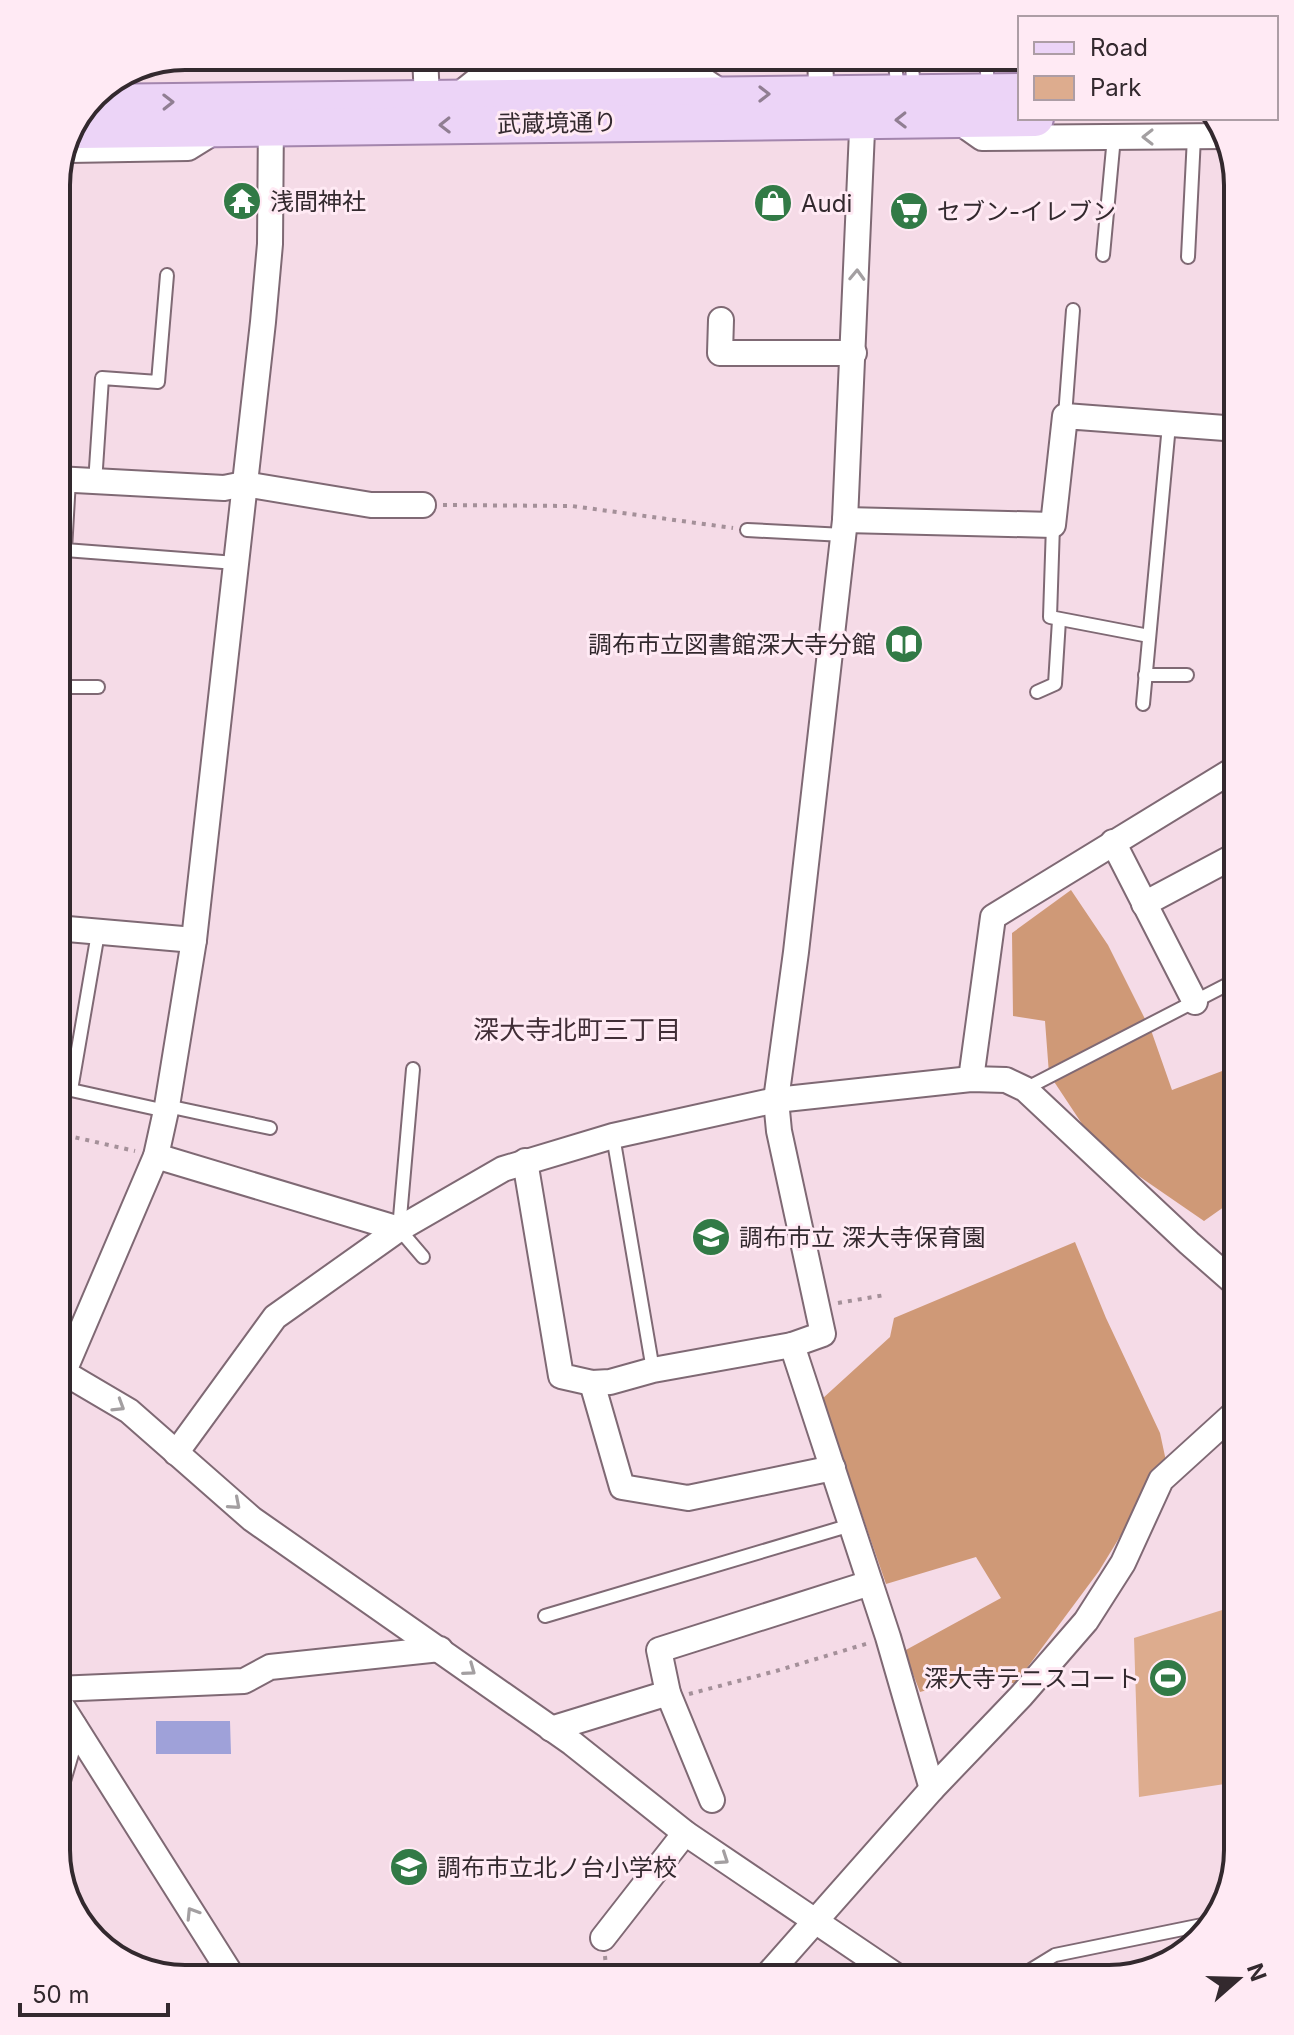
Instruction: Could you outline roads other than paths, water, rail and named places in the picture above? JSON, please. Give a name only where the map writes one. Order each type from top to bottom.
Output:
[{"type":"main road","name":"武蔵境通り","points":[[125,92],[271,114],[822,107],[1004,92]]},
{"type":"main road","name":"武蔵境通り","points":[[85,130],[219,129],[271,114],[442,97],[724,94],[822,107]]},
{"type":"main road","name":"武蔵境通り","points":[[885,100],[955,119],[1018,118]]},
{"type":"street","points":[[431,70],[442,97],[481,77],[578,70]]},
{"type":"street","points":[[681,70],[694,74],[724,94]]},
{"type":"street","points":[[821,70],[822,107]]},
{"type":"street","points":[[525,1161],[561,1376],[592,1383],[610,1382],[653,1370],[792,1345],[823,1334],[779,1131],[776,1100],[845,528],[854,353],[885,100]]},
{"type":"street","points":[[70,1352],[156,1156],[194,940],[270,244],[271,114]]},
{"type":"street","points":[[955,119],[982,138],[1213,136]]},
{"type":"street","points":[[76,150],[188,148],[219,129]]},
{"type":"street","points":[[721,320],[720,353],[854,353]]},
{"type":"street","points":[[845,528],[1053,525],[1065,416],[1224,428]]},
{"type":"street","points":[[70,481],[224,488],[244,484],[371,505],[423,505]]},
{"type":"street","points":[[971,1079],[993,917],[1224,775]]},
{"type":"street","points":[[1113,842],[1195,1002]]},
{"type":"street","points":[[1144,904],[1224,861]]},
{"type":"street","points":[[70,930],[194,940]]},
{"type":"street","points":[[176,1453],[275,1317],[399,1229],[503,1169],[525,1161],[613,1136],[776,1100],[971,1079],[1006,1080],[1025,1089],[1224,1274]]},
{"type":"street","points":[[156,1156],[399,1229]]},
{"type":"street","points":[[792,1345],[888,1637],[932,1789]]},
{"type":"street","points":[[70,1382],[129,1411],[252,1519],[551,1729],[685,1833],[880,1965]]},
{"type":"street","points":[[592,1383],[622,1487],[688,1498],[833,1468]]},
{"type":"street","points":[[776,1965],[1086,1621],[1123,1563],[1161,1480],[1224,1423]]},
{"type":"street","points":[[712,1800],[669,1696],[659,1650],[870,1583]]},
{"type":"street","points":[[70,1688],[244,1681],[270,1667],[440,1649]]},
{"type":"street","points":[[551,1729],[669,1696]]},
{"type":"street","points":[[70,1720],[225,1965]]},
{"type":"street","points":[[70,1735],[74,1726]]},
{"type":"street","points":[[603,1938],[685,1833]]},
{"type":"lane","points":[[885,100],[891,70]]},
{"type":"lane","points":[[885,100],[903,70]]},
{"type":"lane","points":[[993,70],[1004,92]]},
{"type":"lane","points":[[1103,255],[1114,137]]},
{"type":"lane","points":[[1188,257],[1194,137]]},
{"type":"lane","points":[[95,483],[102,378],[158,382],[167,275]]},
{"type":"lane","points":[[1065,416],[1073,310]]},
{"type":"lane","points":[[1143,704],[1169,425]]},
{"type":"lane","points":[[1053,525],[1050,617],[1149,636]]},
{"type":"lane","points":[[747,530],[845,528]]},
{"type":"lane","points":[[70,550],[236,563]]},
{"type":"lane","points":[[1037,692],[1055,684],[1059,620]]},
{"type":"lane","points":[[1145,675],[1187,675]]},
{"type":"lane","points":[[70,687],[98,687]]},
{"type":"lane","points":[[98,933],[71,1090],[270,1128]]},
{"type":"lane","points":[[1025,1089],[1224,986]]},
{"type":"lane","points":[[413,1069],[399,1229],[423,1257]]},
{"type":"lane","points":[[613,1136],[653,1370]]},
{"type":"lane","points":[[545,1616],[851,1525]]},
{"type":"lane","points":[[1039,1965],[1055,1955],[1194,1927]]},
{"type":"water","points":[[156,1721],[230,1721],[231,1754],[156,1754]]},
{"type":"place","name":"浅間神社","points":[[242,201]]},
{"type":"place","name":"Audi","points":[[773,203]]},
{"type":"place","name":"セブン-イレブン","points":[[909,211]]},
{"type":"place","name":"調布市立図書館深大寺分館","points":[[904,644]]},
{"type":"place","name":"調布市立 深大寺保育園","points":[[711,1237]]},
{"type":"place","name":"深大寺テニスコート","points":[[1168,1678]]},
{"type":"place","name":"調布市立北ノ台小学校","points":[[409,1867]]},
{"type":"district","name":"深大寺北町三丁目","points":[[577,1029]]}]
